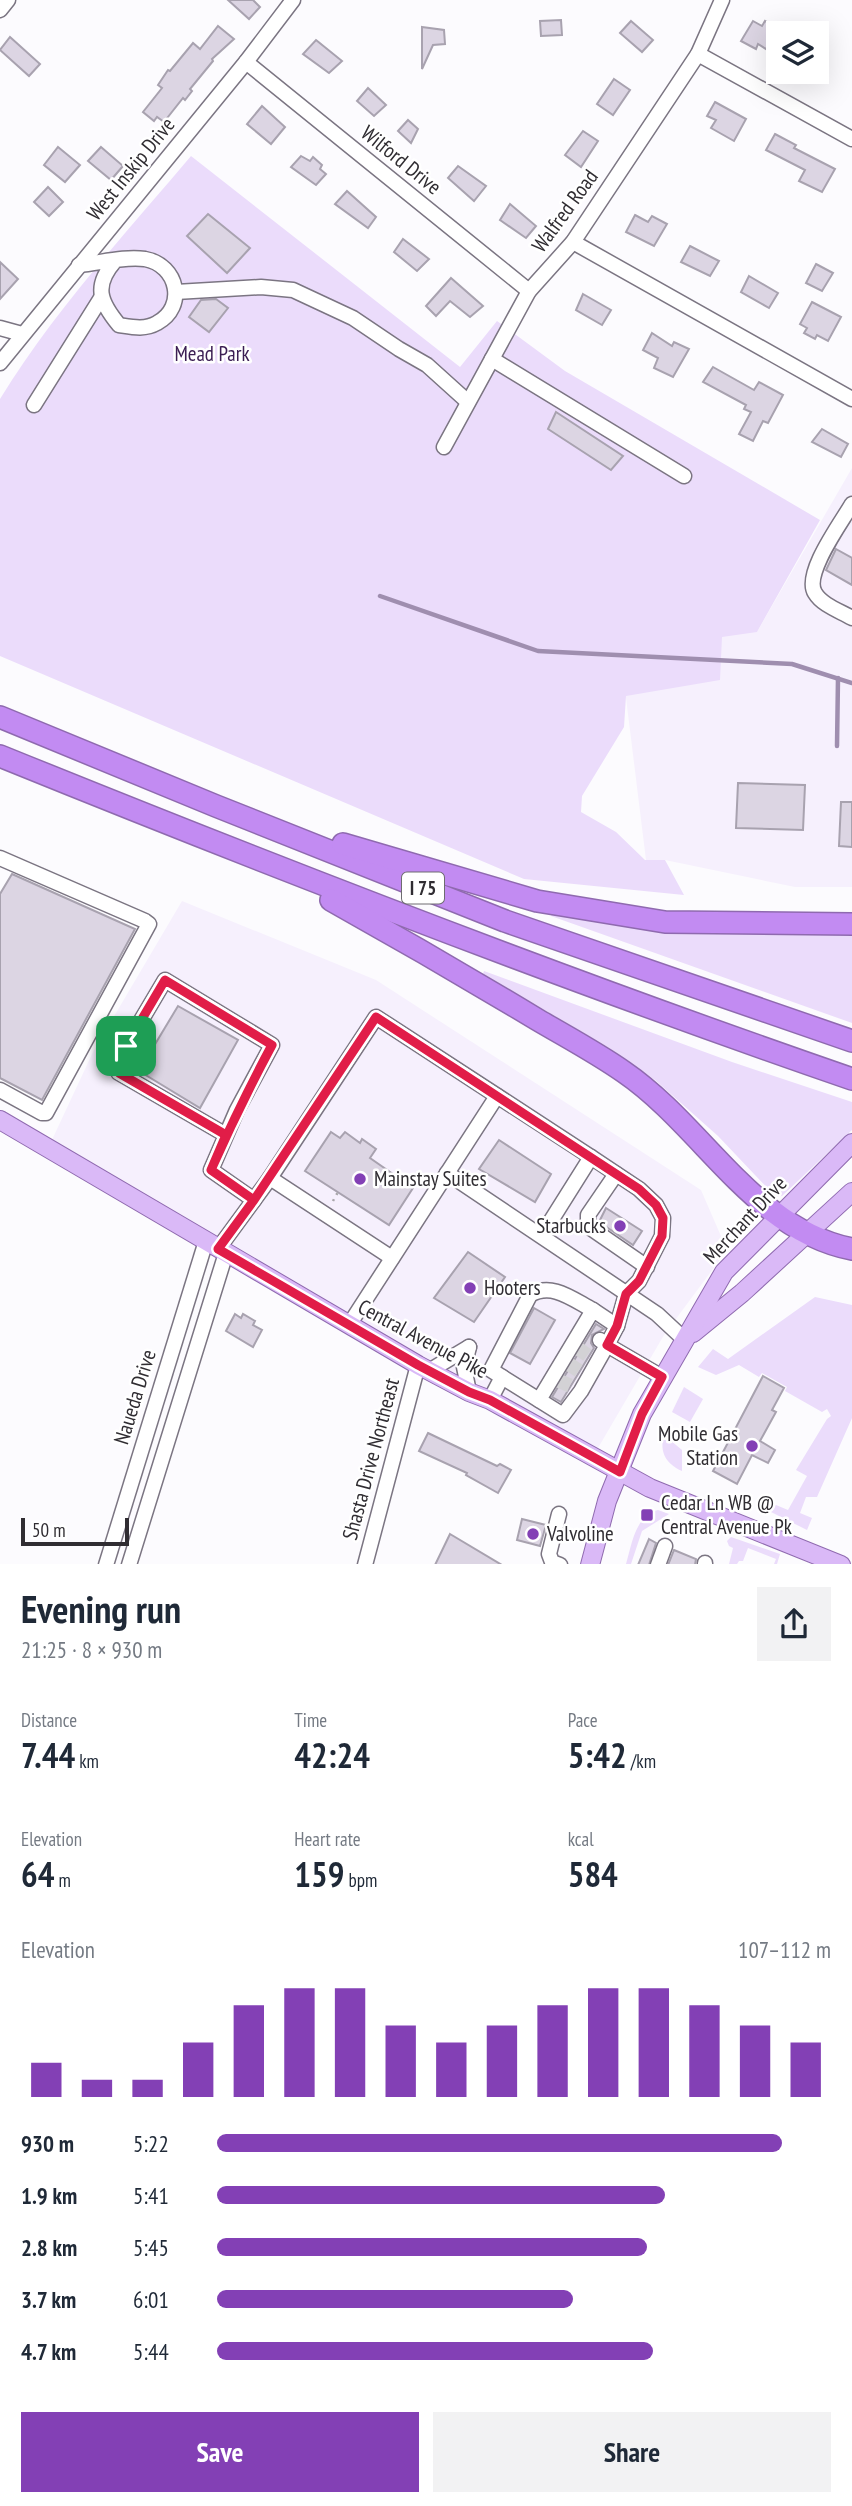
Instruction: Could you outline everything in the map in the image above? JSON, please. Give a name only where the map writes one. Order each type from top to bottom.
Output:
[{"type":"highway","name":"I 75","points":[[0,718],[505,921],[852,1041]]},
{"type":"highway","name":"I 75","points":[[0,756],[268,865],[849,1078]]},
{"type":"highway","points":[[216,806],[537,901],[665,922],[852,924]]},
{"type":"highway","points":[[268,865],[435,958],[626,1073],[690,1129],[778,1217],[824,1242],[852,1249]]},
{"type":"main road","name":"Central Avenue Pike","points":[[0,1120],[424,1368],[490,1400],[620,1472],[695,1508],[841,1564]]},
{"type":"main road","name":"Merchant Drive","points":[[590,1564],[607,1501],[642,1414],[723,1272],[852,1143]]},
{"type":"main road","name":"Merchant Drive","points":[[685,1340],[742,1293],[852,1192]]},
{"type":"street","points":[[0,10],[8,0]]},
{"type":"street","name":"West Inskip Drive","points":[[0,363],[246,62],[293,0]]},
{"type":"street","name":"Walfred Road","points":[[444,447],[529,291],[573,242],[698,54],[722,0]]},
{"type":"street","points":[[698,54],[852,139]]},
{"type":"street","name":"Wilford Drive","points":[[246,62],[529,291]]},
{"type":"street","points":[[573,242],[852,399]]},
{"type":"street","points":[[79,265],[115,261],[147,260],[163,268],[175,280],[177,296],[169,312],[157,323],[139,328],[119,326],[106,310],[101,290],[107,270],[115,261]]},
{"type":"street","points":[[176,292],[261,287],[293,290],[353,318],[427,365],[468,402]]},
{"type":"street","points":[[34,405],[101,298]]},
{"type":"street","points":[[0,328],[22,334]]},
{"type":"street","points":[[492,359],[684,476]]},
{"type":"street","points":[[852,504],[811,581],[820,600],[852,618]]},
{"type":"street","points":[[0,858],[149,924],[46,1113],[0,1090]]},
{"type":"street","points":[[226,1135],[119,1073],[126,1046],[165,980],[272,1045],[211,1170],[254,1200]]},
{"type":"street","points":[[130,1564],[217,1248],[270,1178],[376,1017],[616,1174],[648,1197],[663,1218],[662,1236],[647,1267],[639,1281],[626,1294],[617,1326],[585,1374],[539,1400]]},
{"type":"street","points":[[349,1325],[496,1096]]},
{"type":"street","points":[[542,1235],[591,1157]]},
{"type":"street","points":[[447,1173],[657,1314],[685,1340]]},
{"type":"street","points":[[616,1174],[588,1215],[588,1221],[592,1229],[647,1267]]},
{"type":"street","points":[[270,1178],[392,1258]]},
{"type":"street","name":"Naueda Drive","points":[[106,1564],[217,1248]]},
{"type":"street","points":[[593,1310],[565,1362],[563,1415],[491,1370],[530,1295],[539,1290],[557,1291],[593,1310],[617,1326]]},
{"type":"street","points":[[604,1343],[662,1377]]},
{"type":"street","points":[[424,1368],[469,1347],[464,1367],[469,1392]]},
{"type":"street","name":"Shasta Drive Northeast","points":[[365,1564],[424,1368]]},
{"type":"street","points":[[490,1400],[502,1377]]},
{"type":"street","points":[[559,1514],[549,1554],[552,1562],[560,1564]]},
{"type":"street","points":[[658,1564],[665,1546]]},
{"type":"shaded area","points":[[852,468],[852,887],[795,887],[665,860],[646,860],[618,633],[757,632]]},
{"type":"shaded area","points":[[182,901],[376,980],[701,1190],[727,1250],[664,1335],[598,1448],[415,1354],[51,1142],[93,1052]]},
{"type":"green space","name":"Mead Park","points":[[191,156],[460,367],[497,321],[565,371],[820,520],[757,632],[722,637],[720,680],[626,696],[624,727],[582,796],[581,812],[616,832],[645,860],[665,860],[684,895],[524,879],[0,656],[0,399],[67,304]]},
{"type":"green space","points":[[552,914],[632,927],[695,933],[852,933],[852,1023],[551,916]]},
{"type":"green space","points":[[484,971],[732,1062],[852,1102],[852,1130],[782,1196],[776,1197],[718,1136],[655,1080],[606,1046],[483,974]]},
{"type":"green space","points":[[815,1297],[852,1305],[852,1418],[817,1497],[806,1497],[800,1513],[812,1518],[807,1530],[765,1509],[776,1505],[788,1510],[807,1476],[796,1470],[831,1416],[827,1409],[822,1412],[785,1391],[787,1387],[762,1373],[759,1377],[739,1365],[716,1375],[698,1367],[713,1349],[728,1359]]},
{"type":"green space","points":[[684,1387],[703,1399],[690,1422],[672,1412]]},
{"type":"green space","points":[[664,1435],[682,1450],[682,1471],[665,1457],[662,1447]]},
{"type":"green space","points":[[658,1510],[669,1514],[642,1531],[631,1564],[626,1564],[639,1524],[650,1513]]},
{"type":"green space","points":[[731,1537],[780,1554],[777,1564],[774,1564],[776,1559],[748,1548],[743,1561],[729,1564],[733,1548],[727,1541]]},
{"type":"building","points":[[228,0],[253,0],[260,7],[249,19]]},
{"type":"building","points":[[561,20],[562,35],[541,36],[540,21]]},
{"type":"building","points":[[631,21],[653,40],[642,52],[620,33]]},
{"type":"building","points":[[753,21],[762,26],[766,22],[766,49],[758,44],[756,49],[741,41]]},
{"type":"building","points":[[218,26],[234,39],[212,59],[190,89],[192,91],[164,122],[157,117],[154,121],[143,112],[162,88],[158,85],[168,70],[170,71],[193,43],[200,49]]},
{"type":"building","points":[[422,27],[444,30],[445,44],[433,45],[422,69]]},
{"type":"building","points":[[10,37],[40,64],[29,76],[0,50]]},
{"type":"building","points":[[316,40],[342,61],[329,73],[303,54]]},
{"type":"building","points":[[614,79],[630,90],[613,115],[597,104]]},
{"type":"building","points":[[368,88],[386,105],[374,116],[357,101]]},
{"type":"building","points":[[715,102],[746,119],[734,141],[711,128],[716,120],[707,116]]},
{"type":"building","points":[[262,106],[285,127],[271,144],[247,124]]},
{"type":"building","points":[[408,120],[418,129],[411,143],[398,131]]},
{"type":"building","points":[[583,131],[598,141],[581,167],[565,155]]},
{"type":"building","points":[[775,134],[796,145],[794,148],[835,169],[822,192],[799,181],[805,170],[766,150]]},
{"type":"building","points":[[58,147],[80,165],[65,182],[44,165]]},
{"type":"building","points":[[101,147],[123,166],[111,180],[88,161]]},
{"type":"building","points":[[301,156],[310,161],[313,157],[322,165],[320,169],[326,174],[316,185],[291,167]]},
{"type":"building","points":[[458,166],[486,186],[474,201],[448,178]]},
{"type":"building","points":[[48,187],[63,202],[49,216],[34,202]]},
{"type":"building","points":[[347,191],[376,217],[368,228],[335,204]]},
{"type":"building","points":[[510,204],[536,226],[526,238],[500,220]]},
{"type":"building","points":[[208,214],[250,248],[227,273],[187,236]]},
{"type":"building","points":[[635,215],[648,222],[652,216],[667,224],[654,246],[626,232]]},
{"type":"building","points":[[403,239],[429,259],[417,271],[394,252]]},
{"type":"building","points":[[690,246],[719,261],[710,276],[681,262]]},
{"type":"building","points":[[0,262],[18,279],[0,299]]},
{"type":"building","points":[[816,264],[833,273],[822,291],[806,283]]},
{"type":"building","points":[[749,276],[778,293],[769,308],[741,292]]},
{"type":"building","points":[[451,278],[483,306],[470,317],[450,301],[436,316],[426,306]]},
{"type":"building","points":[[583,294],[611,310],[602,325],[576,310]]},
{"type":"building","points":[[216,299],[228,308],[209,332],[189,317],[201,300]]},
{"type":"building","points":[[812,302],[841,317],[828,341],[817,335],[815,339],[804,333],[807,328],[800,324]]},
{"type":"building","points":[[652,333],[672,346],[674,342],[689,349],[673,377],[654,368],[658,358],[643,350]]},
{"type":"building","points":[[713,367],[754,390],[759,382],[783,395],[768,423],[763,421],[753,441],[739,434],[751,412],[744,409],[746,405],[703,382]]},
{"type":"building","points":[[556,412],[623,456],[611,470],[548,429]]},
{"type":"building","points":[[822,429],[848,444],[841,457],[812,442]]},
{"type":"building","points":[[836,549],[852,558],[852,585],[826,570]]},
{"type":"building","points":[[738,783],[805,785],[803,830],[736,828]]},
{"type":"building","points":[[841,802],[852,802],[852,847],[839,846]]},
{"type":"building","points":[[12,874],[135,929],[42,1100],[0,1078],[0,894]]},
{"type":"building","points":[[178,1006],[238,1040],[200,1108],[139,1071]]},
{"type":"building","name":"Mainstay Suites","points":[[331,1132],[340,1138],[345,1132],[360,1143],[362,1139],[376,1149],[370,1158],[413,1188],[389,1225],[305,1171]]},
{"type":"building","points":[[499,1140],[551,1174],[535,1202],[479,1169]]},
{"type":"building","name":"Starbucks","points":[[606,1208],[642,1231],[633,1245],[599,1222]]},
{"type":"building","points":[[468,1252],[505,1277],[474,1322],[434,1298]]},
{"type":"building","points":[[534,1308],[555,1320],[530,1364],[510,1353]]},
{"type":"building","points":[[235,1314],[241,1318],[243,1314],[255,1321],[253,1325],[262,1330],[253,1347],[226,1331]]},
{"type":"building","points":[[596,1324],[604,1329],[592,1335],[591,1343],[594,1348],[561,1402],[552,1397]]},
{"type":"building","points":[[763,1376],[784,1388],[772,1410],[776,1412],[760,1441],[775,1450],[768,1463],[752,1455],[737,1484],[713,1471]]},
{"type":"building","points":[[428,1433],[511,1470],[498,1493],[466,1475],[467,1473],[419,1451]]},
{"type":"building","points":[[522,1519],[546,1525],[540,1546],[517,1540]]},
{"type":"building","points":[[450,1534],[500,1564],[435,1564]]},
{"type":"building","points":[[649,1539],[656,1543],[649,1564],[638,1564]]},
{"type":"building","points":[[674,1550],[696,1559],[695,1564],[668,1564]]},
{"type":"waterway","points":[[380,596],[538,651],[792,664],[852,683]]},
{"type":"waterway","points":[[837,746],[838,678]]},
{"type":"tunnel","points":[[576,1347],[590,1357]]},
{"type":"tunnel","points":[[567,1363],[581,1372]]},
{"type":"tunnel","points":[[557,1380],[571,1386]]},
{"type":"place","name":"Mainstay Suites","points":[[360,1179]]},
{"type":"place","name":"Starbucks","points":[[620,1226]]},
{"type":"place","name":"Hooters","points":[[470,1288]]},
{"type":"place","name":"Mobile Gas Station","points":[[752,1446]]},
{"type":"place","name":"Cedar Ln WB @ Central Avenue Pk","points":[[647,1515]]},
{"type":"place","name":"Valvoline","points":[[533,1534]]},
{"type":"route","points":[[126,1046],[119,1073],[226,1135],[211,1170],[254,1200],[218,1249],[418,1365],[490,1400],[620,1472],[642,1414],[662,1377],[607,1345],[617,1326],[626,1294],[639,1281],[662,1236],[663,1218],[656,1205],[639,1189],[376,1017],[254,1200],[211,1170],[237,1110],[272,1045],[165,980],[126,1046]]}]
